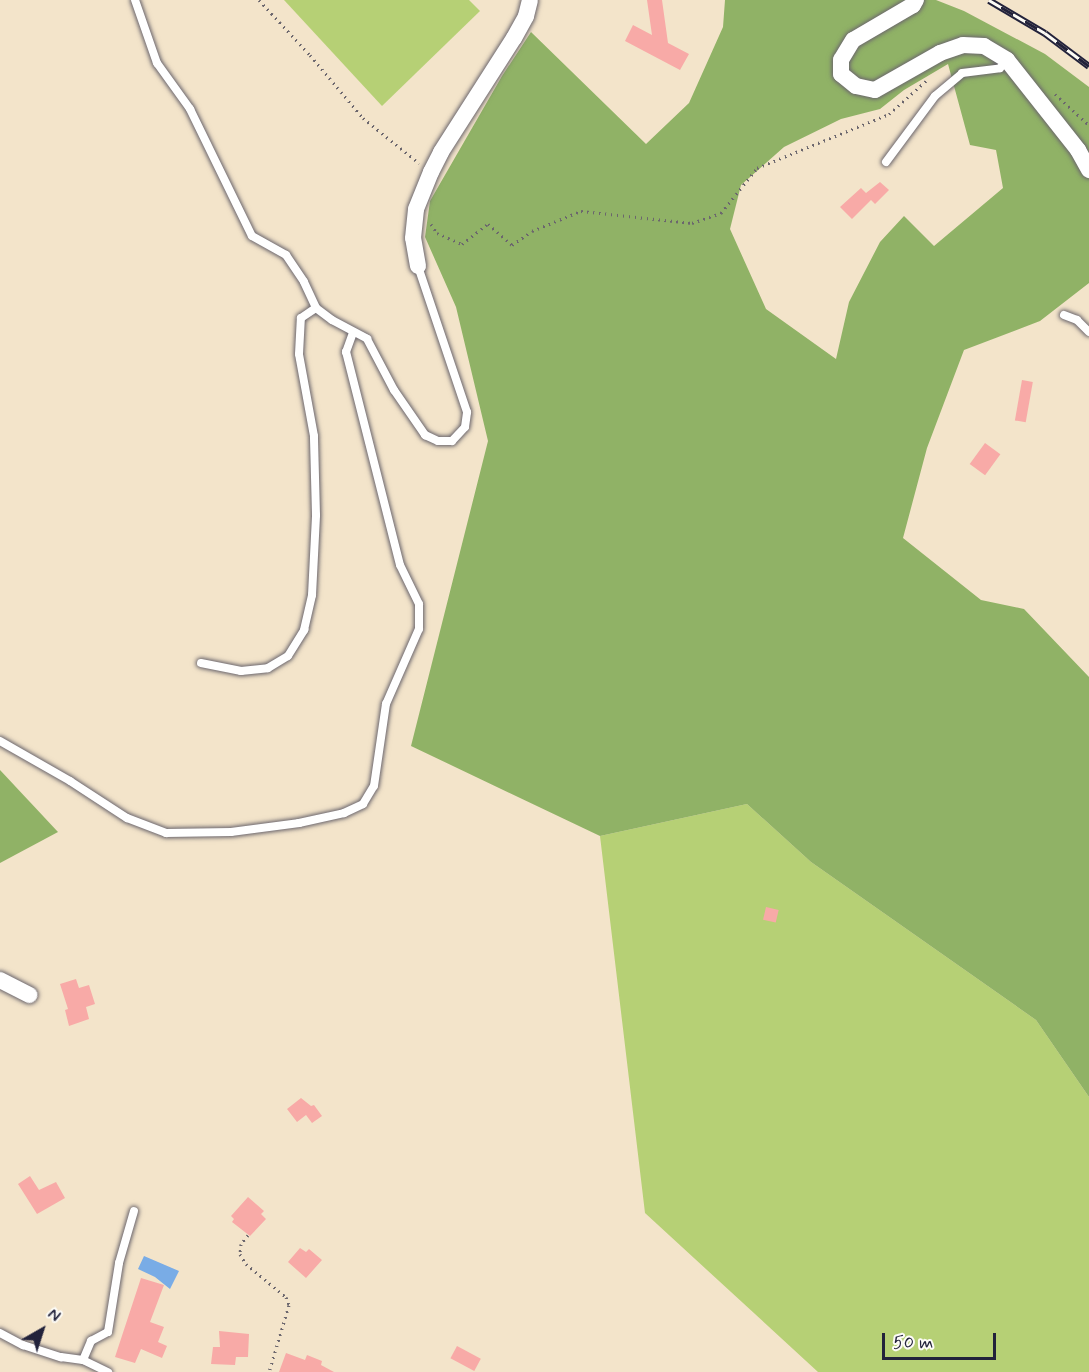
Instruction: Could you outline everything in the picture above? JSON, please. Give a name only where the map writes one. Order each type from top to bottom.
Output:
[{"type":"street","points":[[418,266],[413,238],[418,205],[431,172],[441,152],[514,38],[526,16],[530,0]]},
{"type":"street","points":[[915,0],[913,5],[853,40],[841,60],[841,74],[856,86],[875,90],[940,53],[963,45],[984,46],[1007,60],[1019,74],[1078,150],[1089,170]]},
{"type":"street","points":[[0,980],[30,995]]},
{"type":"lane","points":[[135,0],[157,63],[190,109],[252,236],[286,255],[316,308],[353,333],[367,339],[394,390],[425,435],[438,441],[452,441],[465,427],[467,412],[418,266]]},
{"type":"lane","points":[[886,162],[935,96],[962,73],[1000,68],[1007,60]]},
{"type":"lane","points":[[201,663],[241,672],[268,668],[288,656],[304,630],[312,596],[316,515],[315,436],[298,354],[301,318],[316,308]]},
{"type":"lane","points":[[1064,315],[1077,320],[1089,332]]},
{"type":"lane","points":[[0,741],[70,781],[128,818],[166,832],[231,832],[299,823],[344,813],[363,804],[374,786],[386,704],[419,629],[419,604],[400,565],[346,352],[353,333]]},
{"type":"lane","points":[[83,1360],[91,1341],[108,1332],[119,1263],[134,1211]]},
{"type":"lane","points":[[0,1333],[23,1345],[60,1357],[83,1360],[108,1372]]},
{"type":"path","points":[[259,0],[363,118],[431,172]]},
{"type":"path","points":[[418,205],[437,233],[462,244],[488,224],[512,245],[532,231],[581,211],[692,223],[721,213],[757,168],[889,114],[936,74]]},
{"type":"path","points":[[248,1235],[241,1244],[240,1254],[246,1264],[286,1297],[289,1305],[269,1372]]},
{"type":"green space","points":[[284,0],[469,0],[480,11],[382,106]]},
{"type":"green space","points":[[725,0],[936,0],[964,11],[1045,54],[1089,87],[1089,283],[1040,321],[964,350],[927,448],[903,538],[981,600],[1024,609],[1089,677],[1089,1097],[1036,1020],[811,862],[747,804],[600,836],[411,746],[488,441],[456,307],[425,237],[430,201],[502,76],[531,32],[646,144],[689,103],[723,27]],"holes":[[[948,64],[970,145],[996,150],[1003,188],[934,246],[904,216],[880,242],[849,302],[836,359],[766,309],[730,229],[741,185],[784,147],[841,119],[880,109],[904,90]]]},
{"type":"green space","points":[[0,770],[58,832],[0,863]]},
{"type":"green space","points":[[747,804],[811,862],[1036,1020],[1089,1097],[1089,1372],[818,1372],[645,1213],[600,836]]},
{"type":"water","points":[[144,1256],[179,1271],[170,1289],[155,1277],[138,1269]]},
{"type":"building","points":[[647,0],[662,0],[668,43],[689,54],[680,70],[625,41],[633,25],[652,35]]},
{"type":"building","points":[[880,182],[889,190],[875,204],[871,200],[852,219],[840,207],[861,188],[866,193]]},
{"type":"building","points":[[1022,380],[1033,382],[1026,422],[1015,420]]},
{"type":"building","points":[[985,443],[1000,454],[985,475],[970,464]]},
{"type":"building","points":[[766,907],[779,910],[776,923],[763,920]]},
{"type":"building","points":[[76,979],[79,988],[89,985],[95,1004],[86,1007],[89,1019],[69,1026],[65,1010],[68,1009],[60,984]]},
{"type":"building","points":[[301,1098],[311,1106],[314,1105],[322,1116],[312,1123],[306,1115],[297,1122],[287,1109]]},
{"type":"building","points":[[30,1176],[39,1190],[56,1182],[65,1198],[37,1214],[18,1184]]},
{"type":"building","points":[[248,1197],[264,1211],[261,1214],[266,1219],[250,1236],[232,1222],[234,1219],[231,1216]]},
{"type":"building","points":[[300,1248],[306,1252],[309,1249],[322,1260],[306,1278],[288,1262]]},
{"type":"building","points":[[141,1278],[164,1285],[150,1322],[164,1327],[158,1342],[167,1346],[162,1358],[141,1349],[135,1363],[115,1357]]},
{"type":"building","points":[[219,1331],[249,1334],[248,1357],[236,1357],[235,1365],[211,1364],[213,1347],[220,1347]]},
{"type":"building","points":[[457,1346],[481,1359],[474,1371],[450,1358]]},
{"type":"building","points":[[286,1353],[305,1360],[307,1355],[322,1361],[321,1365],[334,1372],[279,1372]]},
{"type":"railway","points":[[989,0],[1045,33],[1089,66]]}]
